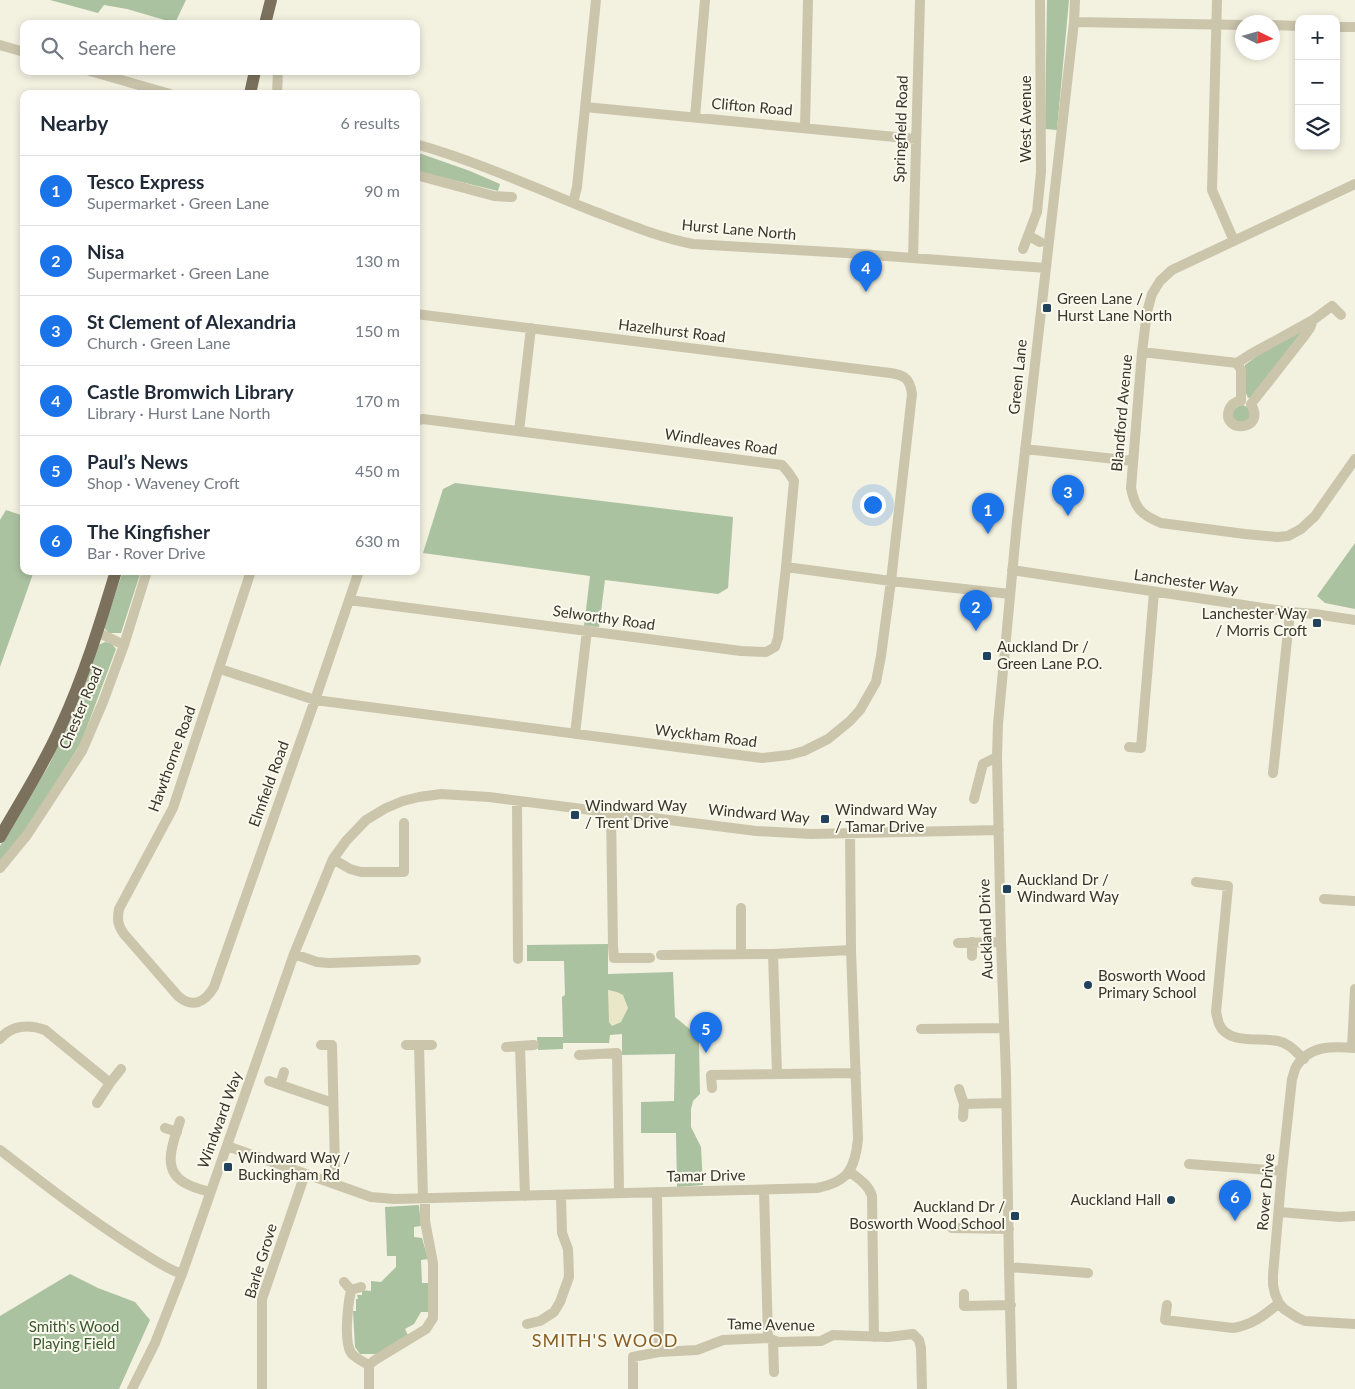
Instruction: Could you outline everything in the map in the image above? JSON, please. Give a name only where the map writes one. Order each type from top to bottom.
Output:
[{"type":"main road","points":[[266,20],[271,0]]},
{"type":"main road","points":[[251,90],[254,75]]},
{"type":"main road","name":"Chester Road","points":[[0,836],[26,794],[61,728],[97,632],[115,575]]},
{"type":"street","points":[[574,203],[596,0]]},
{"type":"street","points":[[695,117],[705,0]]},
{"type":"street","points":[[805,127],[808,0]]},
{"type":"street","name":"Springfield Road","points":[[913,258],[920,0]]},
{"type":"street","name":"West Avenue","points":[[1023,249],[1037,212],[1041,172],[1040,0]]},
{"type":"street","name":"Green Lane","points":[[999,830],[998,724],[1012,570],[1075,0]]},
{"type":"street","points":[[1217,0],[1212,190],[1234,241]]},
{"type":"street","points":[[1074,22],[1235,25]]},
{"type":"street","points":[[1280,25],[1295,26]]},
{"type":"street","points":[[1340,27],[1355,27]]},
{"type":"street","points":[[0,45],[20,51]]},
{"type":"street","points":[[104,75],[156,90]]},
{"type":"street","points":[[278,75],[278,90]]},
{"type":"street","name":"Clifton Road","points":[[585,107],[916,139]]},
{"type":"street","name":"Hurst Lane North","points":[[420,145],[477,164],[630,226],[676,241],[693,244],[1046,268]]},
{"type":"street","points":[[420,176],[494,196],[512,197]]},
{"type":"street","name":"Blandford Avenue","points":[[1355,184],[1172,270],[1160,281],[1149,301],[1142,352],[1131,488],[1133,500],[1142,513],[1161,523],[1245,534],[1277,537],[1288,536],[1301,529],[1314,516],[1355,459]]},
{"type":"street","points":[[1029,236],[1040,242]]},
{"type":"street","points":[[1142,352],[1237,363],[1313,320],[1332,306],[1341,315]]},
{"type":"street","name":"Hazelhurst Road","points":[[420,314],[899,374],[910,382],[912,394]]},
{"type":"street","points":[[1237,363],[1241,370],[1246,402],[1302,339],[1313,320]]},
{"type":"street","points":[[519,431],[531,328]]},
{"type":"street","name":"Wyckham Road","points":[[220,669],[315,700],[762,758],[789,755],[817,745],[828,739],[850,721],[860,710],[876,682],[891,581],[912,394]]},
{"type":"street","name":"Windleaves Road","points":[[420,420],[782,465],[794,481],[786,567]]},
{"type":"street","points":[[1025,449],[1133,461]]},
{"type":"street","points":[[786,567],[1010,594]]},
{"type":"street","name":"Selworthy Road","points":[[349,600],[741,651],[766,652],[775,647],[778,638],[786,567]]},
{"type":"street","name":"Lanchester Way","points":[[1012,570],[1355,620]]},
{"type":"street","name":"Chester Road","points":[[0,868],[27,835],[82,751],[124,645],[146,575]]},
{"type":"street","name":"Hawthorne Road","points":[[200,1002],[185,1002],[178,996],[124,934],[119,927],[118,918],[120,909],[173,808],[250,575]]},
{"type":"street","name":"Elmfield Road","points":[[200,1002],[210,994],[214,986],[358,575]]},
{"type":"street","points":[[1130,747],[1141,748],[1154,592]]},
{"type":"street","points":[[1273,773],[1290,612]]},
{"type":"street","points":[[575,734],[587,630]]},
{"type":"street","points":[[97,632],[124,645]]},
{"type":"street","points":[[974,799],[983,764],[997,757]]},
{"type":"street","name":"Windward Way","points":[[135,1388],[182,1274],[294,954],[333,859],[346,840],[366,820],[386,808],[403,801],[441,794],[517,801],[756,831],[811,834],[999,830]]},
{"type":"street","points":[[517,801],[518,959]]},
{"type":"street","points":[[610,813],[614,958],[650,958]]},
{"type":"street","points":[[333,859],[350,869],[361,872],[404,872],[404,823]]},
{"type":"street","name":"Auckland Drive","points":[[999,830],[1012,1389]]},
{"type":"street","points":[[850,833],[851,950],[858,1139],[856,1157],[849,1172],[866,1184],[872,1196],[874,1337]]},
{"type":"street","points":[[1196,882],[1228,886],[1216,1012],[1219,1025],[1225,1033],[1234,1037],[1279,1041],[1290,1046],[1304,1059],[1311,1053],[1325,1047],[1353,1048],[1355,989]]},
{"type":"street","points":[[1324,899],[1355,901]]},
{"type":"street","points":[[740,954],[741,908]]},
{"type":"street","points":[[972,942],[972,956]]},
{"type":"street","points":[[958,943],[1001,942]]},
{"type":"street","points":[[661,955],[773,954],[851,950]]},
{"type":"street","points":[[294,954],[318,962],[329,963],[416,960]]},
{"type":"street","points":[[773,954],[776,1073]]},
{"type":"street","points":[[0,1039],[13,1028],[36,1026],[45,1030],[110,1083]]},
{"type":"street","points":[[921,1029],[1004,1028]]},
{"type":"street","points":[[321,1044],[332,1045],[335,1167],[331,1183]]},
{"type":"street","points":[[406,1045],[432,1045]]},
{"type":"street","points":[[369,1365],[426,1329],[433,1318],[433,1263],[425,1222],[419,1045]]},
{"type":"street","points":[[506,1047],[534,1045]]},
{"type":"street","points":[[520,1046],[524,1196]]},
{"type":"street","points":[[579,1055],[617,1053],[620,1192]]},
{"type":"street","name":"Rover Drive","points":[[1280,1303],[1273,1285],[1282,1171],[1292,1079],[1297,1067],[1304,1059]]},
{"type":"street","points":[[97,1103],[121,1069]]},
{"type":"street","points":[[280,1085],[284,1072]]},
{"type":"street","points":[[712,1088],[712,1075],[856,1073]]},
{"type":"street","points":[[269,1081],[334,1103]]},
{"type":"street","points":[[959,1089],[964,1104],[963,1117]]},
{"type":"street","points":[[964,1104],[1006,1103]]},
{"type":"street","points":[[180,1121],[170,1152],[173,1171],[182,1181],[189,1185],[210,1192]]},
{"type":"street","points":[[165,1128],[176,1132]]},
{"type":"street","name":"Tamar Drive","points":[[227,1146],[371,1197],[394,1199],[817,1188],[838,1183],[849,1172]]},
{"type":"street","points":[[0,1150],[48,1188],[107,1230],[170,1270],[182,1274]]},
{"type":"street","points":[[1189,1164],[1282,1171]]},
{"type":"street","name":"Barle Grove","points":[[262,1389],[262,1299],[305,1174]]},
{"type":"street","points":[[764,1190],[774,1372]]},
{"type":"street","points":[[658,1192],[659,1352]]},
{"type":"street","points":[[527,1324],[540,1321],[554,1312],[560,1302],[569,1276],[568,1249],[562,1233],[561,1196]]},
{"type":"street","points":[[1279,1212],[1340,1217],[1355,1216]]},
{"type":"street","points":[[952,1228],[1009,1230]]},
{"type":"street","points":[[1009,1266],[1088,1273]]},
{"type":"street","points":[[352,1286],[348,1309],[348,1346],[352,1354],[369,1365]]},
{"type":"street","points":[[964,1294],[964,1306],[1011,1305]]},
{"type":"street","points":[[1167,1305],[1165,1320],[1233,1328],[1258,1320],[1280,1303],[1284,1309],[1306,1321],[1355,1324]]},
{"type":"street","name":"Tame Avenue","points":[[633,1389],[633,1357],[659,1352],[697,1350],[723,1340],[821,1341],[833,1335],[888,1337],[913,1334],[919,1340],[921,1348],[922,1389]]},
{"type":"street","points":[[369,1365],[369,1389]]},
{"type":"green space","points":[[50,0],[186,0],[176,20],[165,20],[127,9],[104,5],[98,13]]},
{"type":"green space","points":[[1047,0],[1069,0],[1057,130],[1045,129]]},
{"type":"green space","points":[[420,153],[500,184],[498,191],[420,172]]},
{"type":"green space","points":[[1306,328],[1252,397],[1248,398],[1244,378],[1245,365],[1266,349]]},
{"type":"green space","points":[[1241,405],[1248,408],[1250,417],[1249,420],[1238,423],[1232,417],[1234,409]]},
{"type":"green space","points":[[455,483],[733,517],[728,588],[718,594],[605,580],[599,627],[584,626],[590,576],[423,553],[443,489]]},
{"type":"green space","points":[[6,510],[20,515],[20,575],[33,575],[0,667],[0,520]]},
{"type":"green space","points":[[1355,543],[1355,609],[1325,603],[1317,596]]},
{"type":"green space","points":[[122,575],[140,575],[121,633],[109,633],[104,628]]},
{"type":"green space","points":[[105,642],[111,643],[116,649],[81,743],[24,833],[0,861],[0,846],[49,765],[76,708],[98,645]]},
{"type":"green space","points":[[608,944],[608,974],[673,972],[675,1017],[692,1031],[692,1035],[699,1042],[700,1094],[693,1101],[691,1127],[701,1147],[703,1185],[677,1187],[676,1133],[641,1133],[641,1102],[674,1101],[675,1054],[622,1055],[622,1034],[610,1035],[609,1043],[563,1043],[563,1049],[538,1050],[537,1037],[563,1037],[562,997],[565,995],[564,961],[527,961],[527,945]]},
{"type":"green space","points":[[419,1205],[421,1226],[414,1227],[414,1237],[422,1238],[428,1259],[421,1260],[422,1283],[429,1283],[430,1312],[421,1312],[414,1324],[405,1329],[408,1335],[377,1354],[360,1354],[355,1347],[353,1311],[356,1311],[357,1295],[362,1295],[362,1290],[371,1291],[371,1281],[381,1282],[396,1267],[396,1256],[387,1256],[385,1207]]},
{"type":"green space","name":"Smith's Wood Playing Field","points":[[70,1274],[98,1288],[135,1302],[150,1320],[119,1389],[0,1389],[0,1316]]},
{"type":"shaded area","points":[[608,990],[623,995],[628,1008],[621,1022],[612,1026],[609,1022]]},
{"type":"place","name":"Castle Bromwich Library","points":[[866,292]]},
{"type":"place","name":"Green Lane / Hurst Lane North","points":[[1047,308]]},
{"type":"place","name":"St Clement of Alexandria","points":[[1068,516]]},
{"type":"place","name":"Tesco Express","points":[[988,534]]},
{"type":"place","name":"Lanchester Way / Morris Croft","points":[[1317,623]]},
{"type":"place","name":"Nisa","points":[[976,631]]},
{"type":"place","name":"Auckland Dr / Green Lane P.O.","points":[[987,656]]},
{"type":"place","name":"Windward Way / Trent Drive","points":[[575,815]]},
{"type":"place","name":"Windward Way / Tamar Drive","points":[[825,819]]},
{"type":"place","name":"Auckland Dr / Windward Way","points":[[1007,889]]},
{"type":"place","name":"Bosworth Wood Primary School","points":[[1088,985]]},
{"type":"place","name":"Paul’s News","points":[[706,1053]]},
{"type":"place","name":"Windward Way / Buckingham Rd","points":[[228,1167]]},
{"type":"place","name":"Auckland Hall","points":[[1171,1200]]},
{"type":"place","name":"Auckland Dr / Bosworth Wood School","points":[[1015,1216]]},
{"type":"place","name":"The Kingfisher","points":[[1235,1221]]},
{"type":"district","name":"SMITH'S WOOD","points":[[605,1341]]}]
